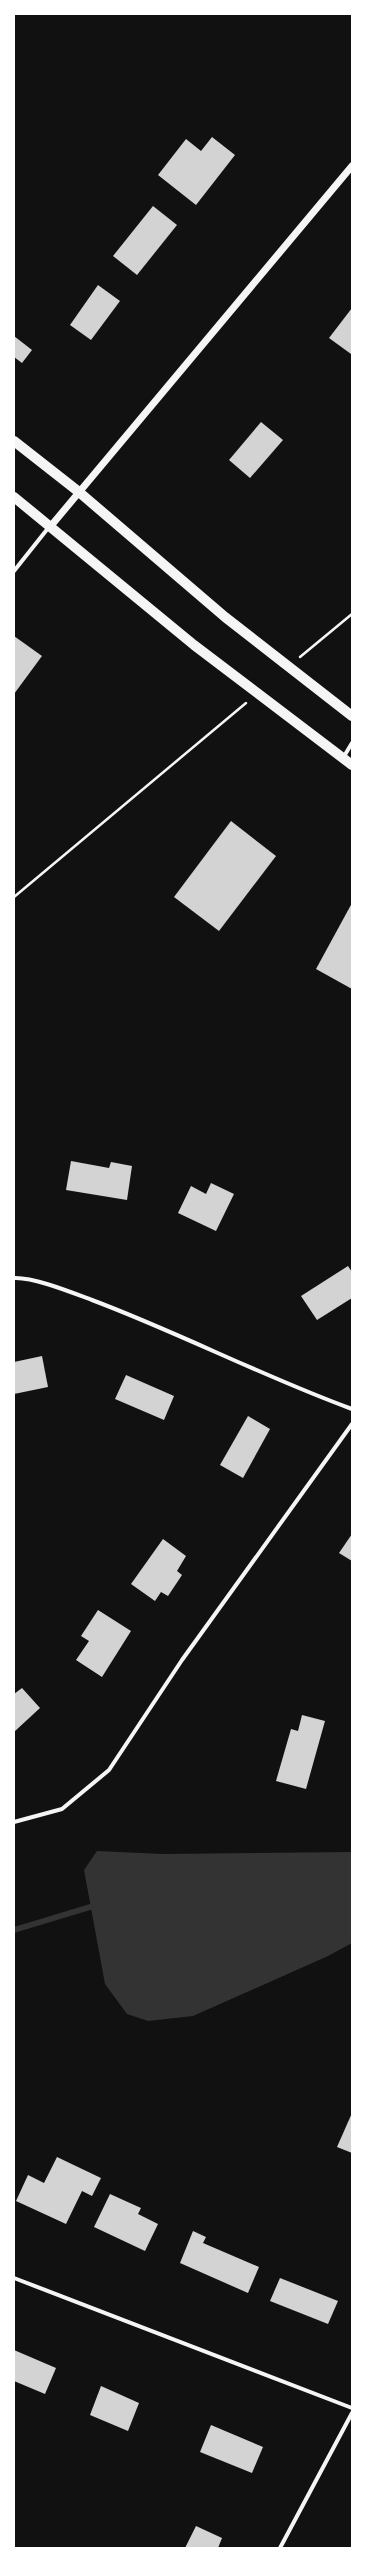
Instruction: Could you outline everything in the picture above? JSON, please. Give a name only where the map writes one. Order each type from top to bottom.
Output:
[{"type":"main road","points":[[14,441],[79,492],[225,617],[349,713]]},
{"type":"main road","points":[[14,497],[194,645],[352,765]]},
{"type":"street","points":[[14,571],[352,166]]},
{"type":"street","points":[[343,758],[352,743]]},
{"type":"street","points":[[14,1278],[64,1290],[126,1313],[315,1396],[352,1409]]},
{"type":"street","points":[[14,1822],[62,1808],[109,1770],[182,1660],[352,1424]]},
{"type":"street","points":[[14,2278],[352,2408]]},
{"type":"street","points":[[280,2548],[352,2413]]},
{"type":"path","points":[[294,662],[352,614]]},
{"type":"path","points":[[14,897],[252,698]]},
{"type":"shaded area","points":[[97,1851],[163,1854],[352,1852],[352,1943],[328,1956],[193,2016],[148,2021],[127,2014],[105,1984],[84,1870]]},
{"type":"building","points":[[212,137],[235,155],[196,205],[158,175],[186,139],[201,151]]},
{"type":"building","points":[[153,206],[177,225],[137,275],[113,256]]},
{"type":"building","points":[[98,285],[120,301],[91,340],[70,325]]},
{"type":"building","points":[[352,308],[352,353],[351,354],[329,338]]},
{"type":"building","points":[[14,336],[32,350],[22,363],[14,357]]},
{"type":"building","points":[[261,422],[283,440],[250,478],[229,460]]},
{"type":"building","points":[[14,636],[42,656],[14,694]]},
{"type":"building","points":[[231,821],[276,856],[219,931],[174,897]]},
{"type":"building","points":[[352,903],[352,989],[316,969]]},
{"type":"building","points":[[71,1161],[109,1168],[111,1162],[132,1166],[127,1200],[66,1190]]},
{"type":"building","points":[[211,1183],[234,1194],[216,1231],[178,1213],[191,1186],[206,1194]]},
{"type":"building","points":[[348,1266],[352,1272],[352,1298],[317,1320],[301,1296]]},
{"type":"building","points":[[42,1356],[48,1387],[14,1394],[14,1362]]},
{"type":"building","points":[[126,1375],[174,1396],[164,1420],[115,1399]]},
{"type":"building","points":[[248,1416],[270,1429],[243,1478],[220,1465]]},
{"type":"building","points":[[352,1534],[352,1561],[339,1553]]},
{"type":"building","points":[[163,1539],[186,1556],[177,1571],[182,1575],[168,1596],[161,1592],[155,1601],[131,1584]]},
{"type":"building","points":[[98,1610],[131,1631],[102,1677],[76,1660],[89,1641],[81,1636]]},
{"type":"building","points":[[22,1688],[40,1708],[14,1732],[14,1694]]},
{"type":"building","points":[[302,1715],[325,1721],[306,1789],[276,1781],[291,1729],[298,1731]]},
{"type":"building","points":[[352,2113],[352,2153],[337,2147]]},
{"type":"building","points":[[57,2157],[101,2178],[92,2196],[82,2191],[66,2224],[16,2201],[28,2175],[44,2183]]},
{"type":"building","points":[[110,2194],[141,2208],[138,2214],[158,2224],[145,2251],[94,2227]]},
{"type":"building","points":[[193,2231],[206,2237],[203,2243],[259,2267],[248,2293],[180,2263]]},
{"type":"building","points":[[280,2278],[338,2301],[328,2324],[270,2301]]},
{"type":"building","points":[[14,2350],[56,2368],[45,2394],[14,2381]]},
{"type":"building","points":[[101,2386],[139,2403],[128,2431],[90,2415]]},
{"type":"building","points":[[211,2425],[263,2447],[252,2473],[200,2452]]},
{"type":"building","points":[[196,2526],[222,2538],[218,2548],[185,2548]]},
{"type":"waterway","points":[[14,1930],[90,1907]]}]
